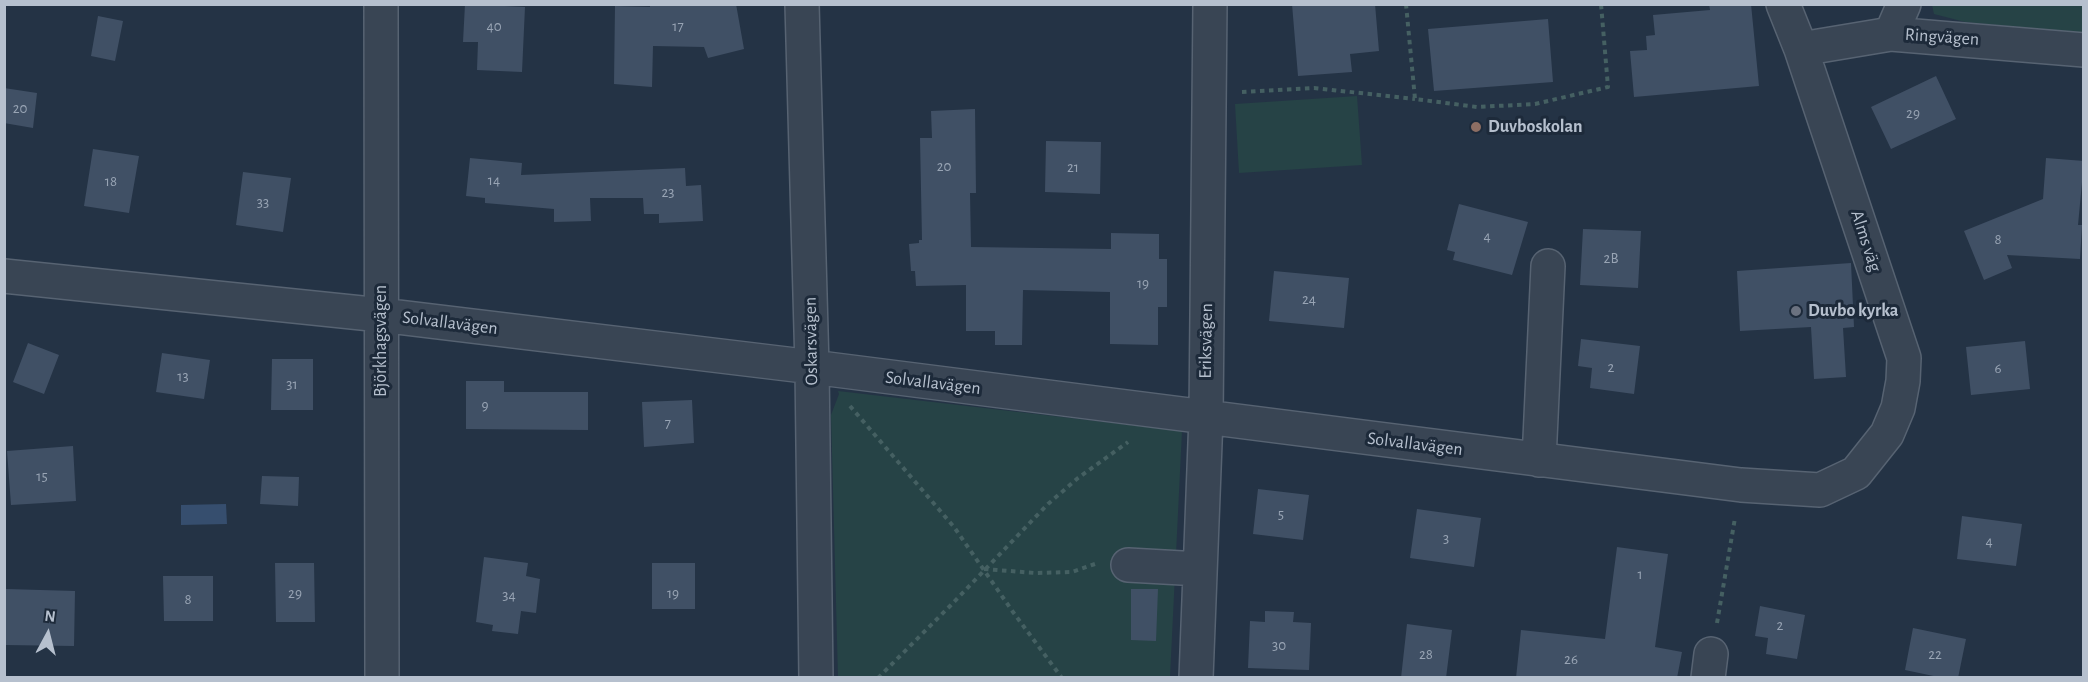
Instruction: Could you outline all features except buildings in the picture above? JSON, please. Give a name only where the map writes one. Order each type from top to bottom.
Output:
[{"type":"street","name":"Björkhagsvägen","points":[[381,4],[382,678]]},
{"type":"street","name":"Oskarsvägen","points":[[802,4],[812,367],[816,678]]},
{"type":"street","name":"Eriksvägen","points":[[1196,678],[1206,417],[1210,4]]},
{"type":"street","name":"Alms väg","points":[[1783,4],[1801,49],[1904,358],[1904,381],[1898,408],[1887,434],[1856,473]]},
{"type":"street","points":[[1891,34],[1904,4]]},
{"type":"street","name":"Ringvägen","points":[[1801,49],[1891,34],[2084,50]]},
{"type":"street","points":[[1539,460],[1548,266]]},
{"type":"street","name":"Solvallavägen","points":[[4,276],[381,315],[812,367],[1741,485],[1820,490],[1856,473]]},
{"type":"street","points":[[1128,565],[1200,569]]},
{"type":"path","points":[[1406,4],[1415,99]]},
{"type":"path","points":[[1209,94],[1314,88],[1477,107],[1535,104],[1608,87],[1601,4]]},
{"type":"path","points":[[812,367],[840,393],[954,527],[1062,678]]},
{"type":"path","points":[[878,678],[951,605],[983,569],[1070,484],[1171,413]]},
{"type":"path","points":[[1710,666],[1741,485]]},
{"type":"path","points":[[983,569],[1035,573],[1072,572],[1096,564],[1128,565]]},
{"type":"green space","points":[[1932,5],[2083,5],[2083,33],[1965,22],[1934,14]]},
{"type":"green space","points":[[1357,96],[1362,165],[1239,173],[1235,104]]},
{"type":"green space","points":[[838,391],[1182,431],[1170,677],[838,677],[831,415]]},
{"type":"water","points":[[226,504],[227,524],[181,525],[181,505]]},
{"type":"place","name":"Duvboskolan","points":[[1476,127]]},
{"type":"place","name":"Duvbo kyrka","points":[[1796,311]]}]
